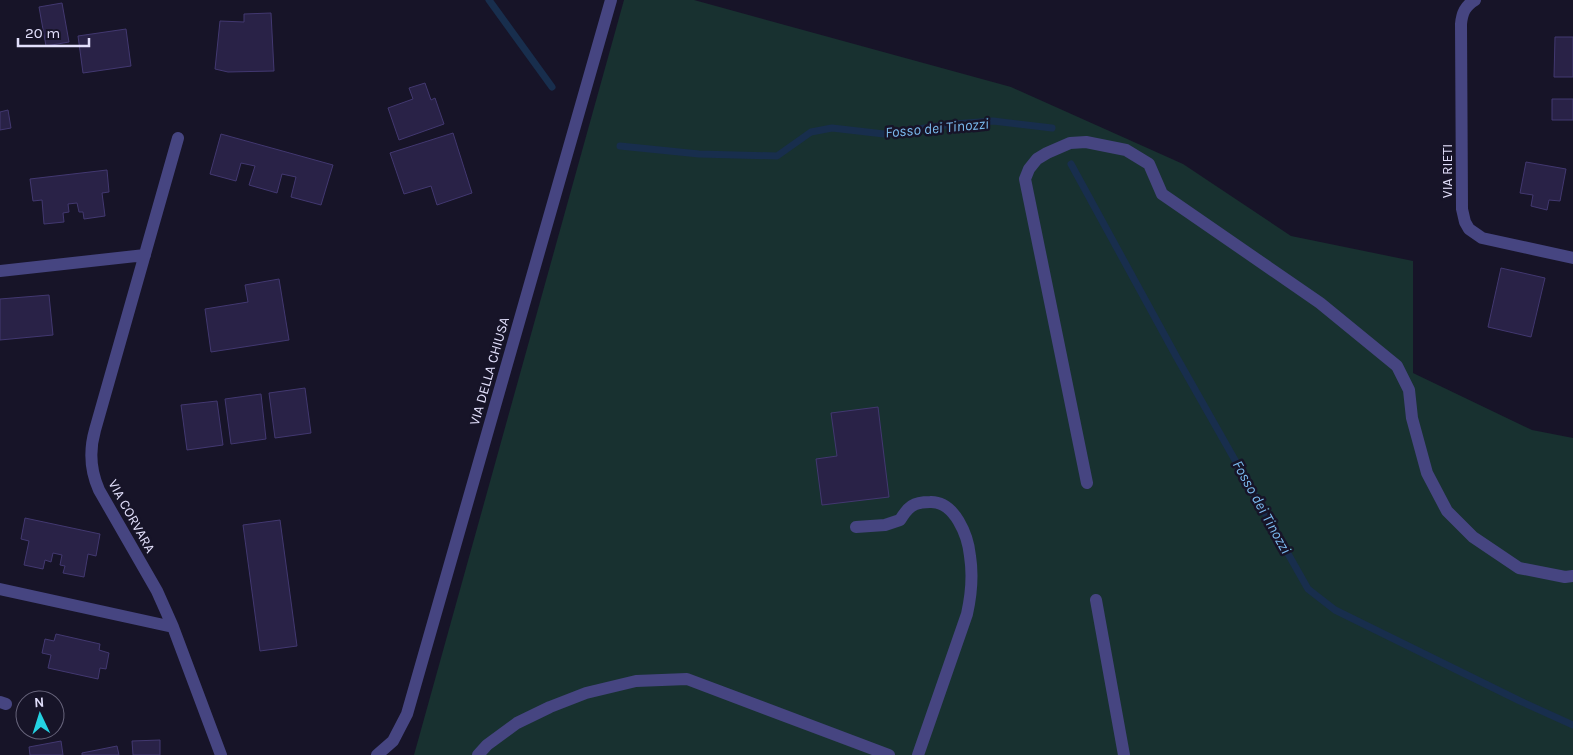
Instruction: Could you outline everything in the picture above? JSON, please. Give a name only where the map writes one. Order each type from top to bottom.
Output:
[{"type":"street","name":"VIA DELLA CHIUSA","points":[[377,755],[389,746],[399,732],[407,714],[611,0]]},
{"type":"street","name":"VIA RIETI","points":[[1471,2],[1464,10],[1461,24],[1462,209],[1465,222],[1469,228],[1482,238],[1573,258]]},
{"type":"street","name":"VIA CORVARA","points":[[178,138],[92,438],[91,461],[99,490],[157,591],[221,755]]},
{"type":"street","points":[[1087,483],[1025,180],[1029,169],[1037,159],[1070,143],[1086,142],[1126,150],[1149,164],[1162,194],[1320,303],[1396,366],[1409,390],[1412,418],[1427,473],[1447,511],[1474,537],[1519,568],[1565,577],[1573,576]]},
{"type":"street","points":[[0,271],[145,254]]},
{"type":"street","points":[[856,528],[885,525],[900,520],[907,509],[919,502],[934,502],[946,506],[958,520],[970,556],[970,597],[967,614],[918,755]]},
{"type":"street","points":[[0,589],[172,627]]},
{"type":"street","points":[[1096,600],[1124,755]]},
{"type":"street","points":[[478,755],[487,745],[517,723],[550,707],[586,693],[636,681],[687,679],[889,755]]},
{"type":"green space","points":[[624,0],[694,0],[1011,87],[1183,164],[1291,236],[1413,261],[1413,373],[1532,430],[1573,438],[1573,755],[414,755]]},
{"type":"building","points":[[62,3],[69,42],[46,46],[39,7]]},
{"type":"building","points":[[271,13],[274,71],[228,72],[215,69],[220,21],[244,22],[244,14]]},
{"type":"building","points":[[126,29],[131,66],[83,73],[78,36]]},
{"type":"building","points":[[1555,37],[1573,37],[1573,77],[1554,77]]},
{"type":"building","points":[[425,83],[431,100],[435,98],[444,124],[399,140],[388,108],[413,99],[409,88]]},
{"type":"building","points":[[1552,99],[1573,99],[1573,120],[1552,120]]},
{"type":"building","points":[[8,110],[11,128],[0,130],[0,112]]},
{"type":"building","points":[[453,133],[472,193],[437,205],[431,186],[404,194],[390,153]]},
{"type":"building","points":[[221,134],[333,165],[321,205],[291,197],[296,177],[282,174],[277,193],[249,185],[255,166],[241,163],[236,181],[210,174]]},
{"type":"building","points":[[1526,162],[1566,169],[1560,201],[1549,200],[1547,210],[1531,206],[1533,195],[1520,193]]},
{"type":"building","points":[[107,170],[109,192],[102,193],[105,216],[84,219],[83,212],[79,212],[77,203],[68,204],[69,212],[63,213],[64,222],[44,224],[42,200],[33,201],[30,179]]},
{"type":"building","points":[[1501,268],[1545,278],[1531,337],[1488,327]]},
{"type":"building","points":[[279,279],[289,340],[211,352],[205,309],[248,302],[245,285]]},
{"type":"building","points":[[49,295],[53,335],[0,340],[0,299]]},
{"type":"building","points":[[305,388],[311,433],[275,438],[269,393]]},
{"type":"building","points":[[261,394],[266,439],[231,444],[225,399]]},
{"type":"building","points":[[217,401],[223,445],[187,450],[181,405]]},
{"type":"building","points":[[878,407],[889,497],[822,505],[816,459],[837,456],[831,413]]},
{"type":"building","points":[[25,518],[100,534],[96,556],[88,554],[84,577],[63,573],[65,566],[60,565],[62,555],[53,553],[51,562],[45,560],[43,569],[24,565],[29,541],[21,539]]},
{"type":"building","points":[[280,520],[297,646],[260,651],[243,525]]},
{"type":"building","points":[[56,634],[100,644],[99,650],[109,653],[106,669],[100,668],[98,679],[48,668],[51,655],[42,653],[45,639],[54,641]]},
{"type":"building","points":[[160,740],[160,755],[133,755],[132,741]]},
{"type":"building","points":[[61,741],[63,755],[30,755],[29,747]]},
{"type":"building","points":[[117,746],[119,755],[82,755],[82,753]]},
{"type":"waterway","name":"Fosso dei Tinozzi","points":[[489,0],[552,87]]},
{"type":"waterway","name":"Fosso dei Tinozzi","points":[[620,146],[699,154],[777,156],[811,132],[832,128],[884,134],[953,124],[993,121],[1052,128]]},
{"type":"waterway","name":"Fosso dei Tinozzi","points":[[1071,164],[1176,356],[1308,589],[1335,610],[1573,725]]}]
